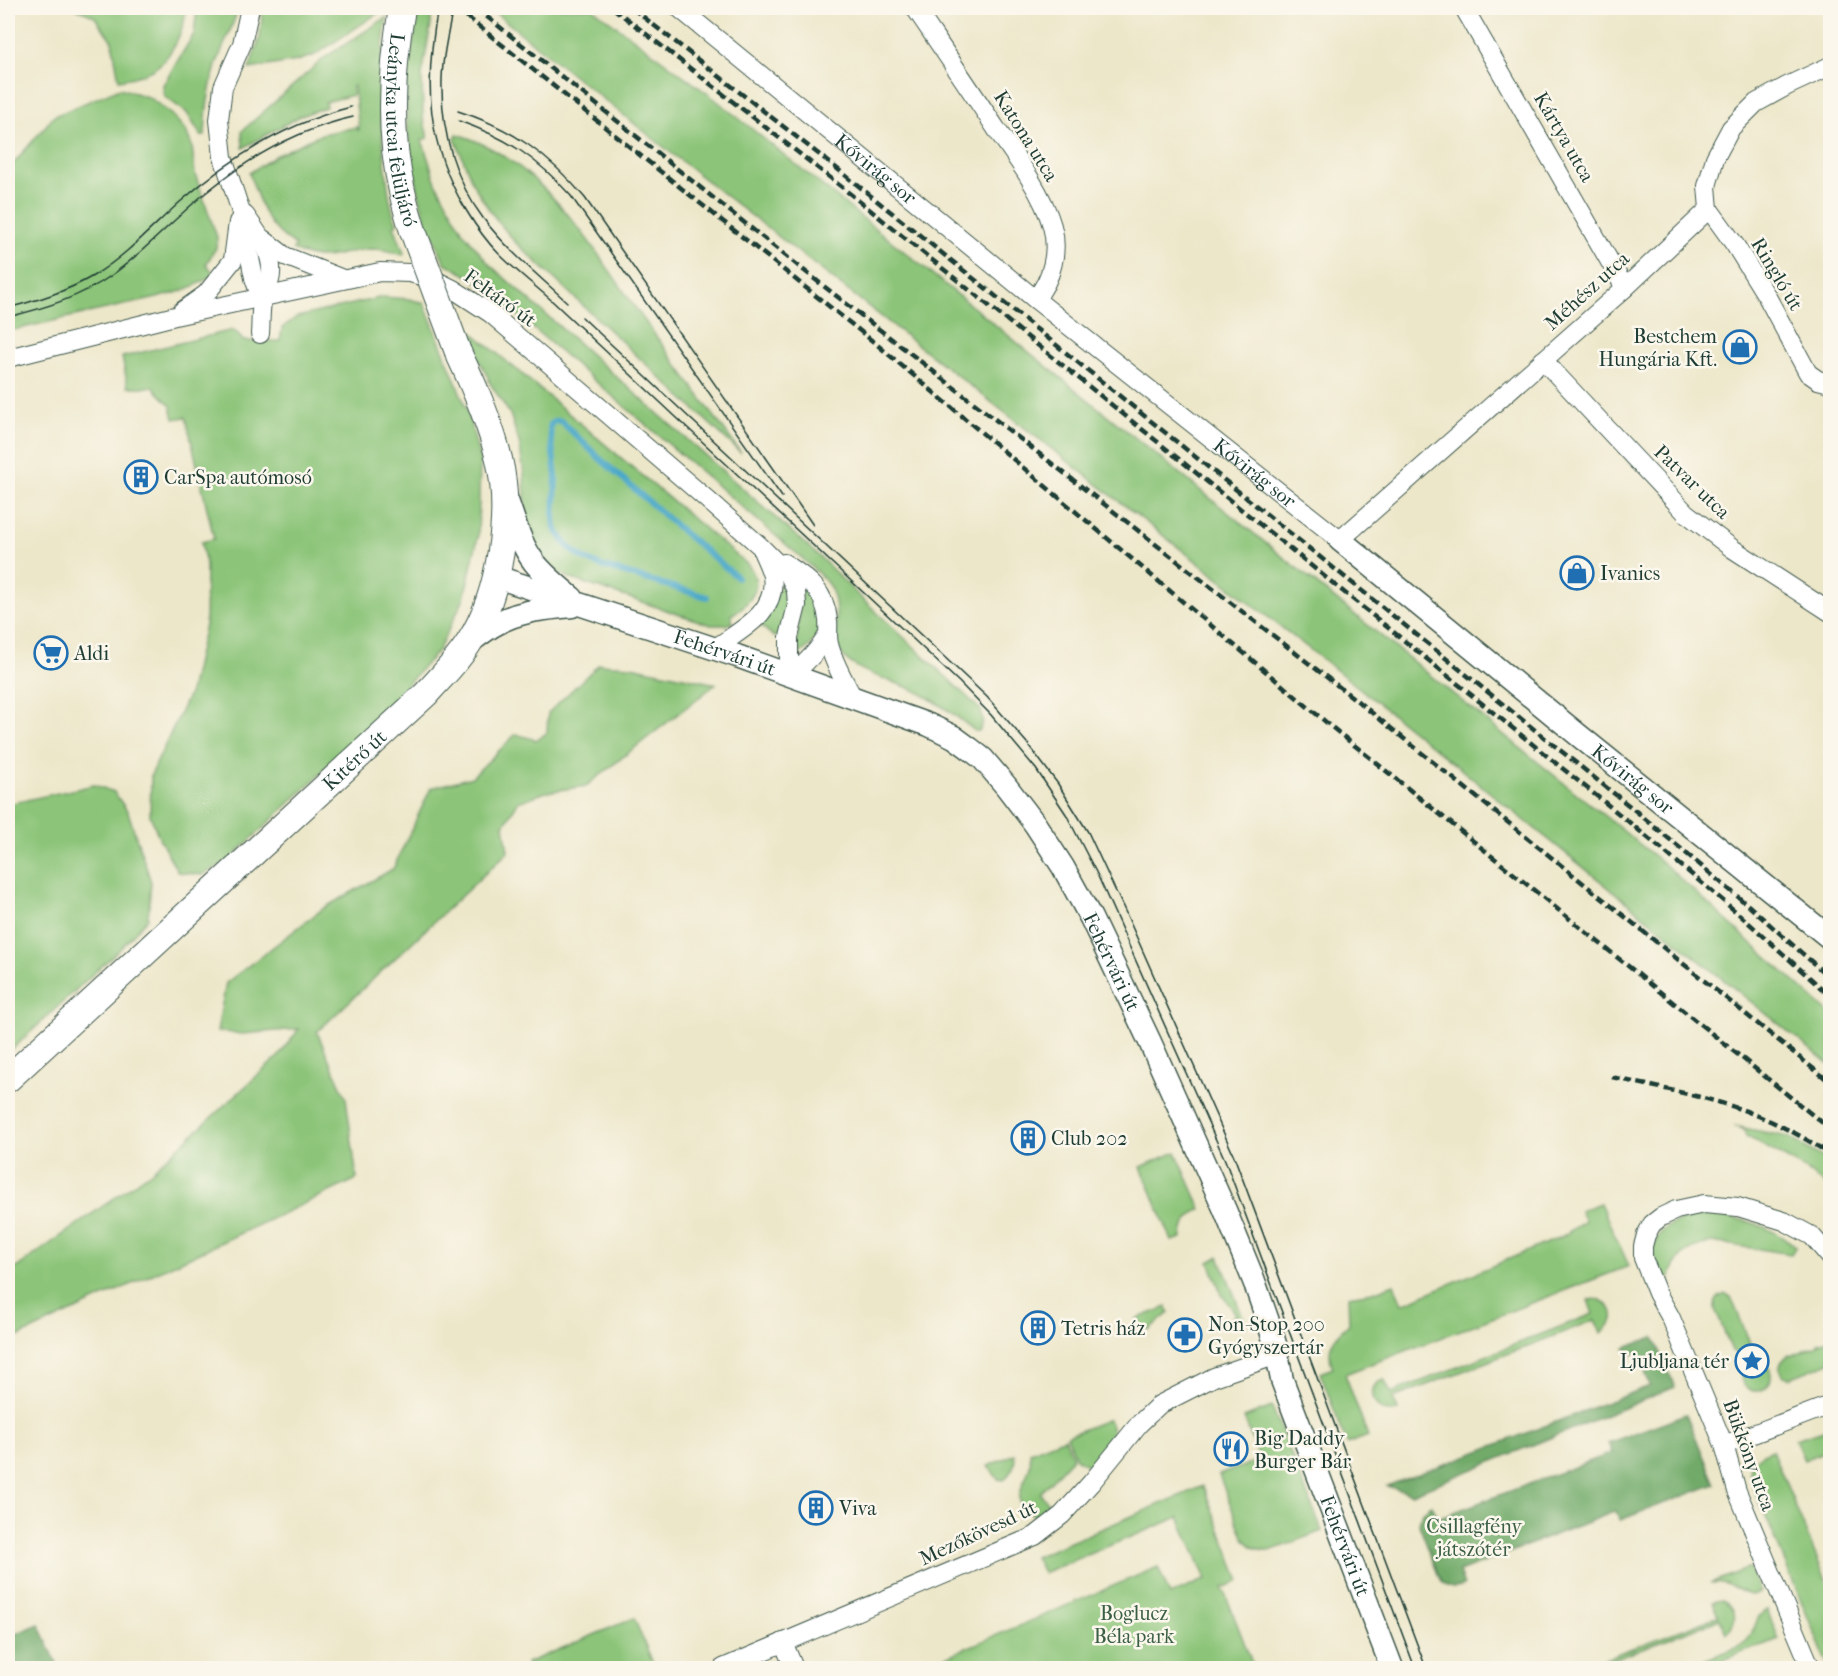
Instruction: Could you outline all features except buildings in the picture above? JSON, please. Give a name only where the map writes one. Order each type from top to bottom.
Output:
[{"type":"main road","name":"Leányka utcai felüljáró","points":[[402,11],[395,60],[393,108],[401,190],[413,231],[458,352]]},
{"type":"main road","name":"Kitérő út","points":[[8,1080],[426,694],[453,665],[470,642],[486,611],[497,577],[502,545],[504,493],[500,461],[491,429],[458,352]]},
{"type":"street","points":[[250,8],[242,44],[224,87],[219,120],[220,144],[225,167],[240,208],[254,278],[263,297]]},
{"type":"street","name":"Kővirág sor","points":[[679,8],[1035,299],[1340,540],[1830,938]]},
{"type":"street","name":"Katona utca","points":[[915,8],[1023,167],[1052,226],[1054,246],[1049,279],[1035,299]]},
{"type":"street","name":"Kártya utca","points":[[1464,8],[1625,288]]},
{"type":"street","points":[[1709,209],[1707,186],[1715,158],[1731,128],[1756,103],[1830,66]]},
{"type":"street","points":[[240,208],[262,239],[270,262],[271,274],[263,297],[260,334]]},
{"type":"street","points":[[175,316],[206,294],[233,260],[240,208]]},
{"type":"street","name":"Méhész utca","points":[[1340,540],[1625,288],[1709,209]]},
{"type":"street","name":"Ringló út","points":[[1709,209],[1766,295],[1808,373],[1818,380],[1830,383]]},
{"type":"street","points":[[262,239],[285,256],[343,279]]},
{"type":"street","name":"Feltáró út","points":[[8,358],[175,316],[380,272],[410,273],[433,279],[453,289],[498,321],[760,546],[789,575],[796,591],[797,605],[788,649],[792,675]]},
{"type":"street","name":"Patvar utca","points":[[1543,360],[1686,513],[1733,549],[1830,612]]},
{"type":"street","points":[[504,493],[523,544],[534,561],[546,576],[580,605]]},
{"type":"street","name":"Feltáró út","points":[[760,546],[807,578],[820,593],[826,607],[829,624],[829,645],[852,696]]},
{"type":"street","name":"Feltáró út","points":[[714,649],[762,614],[771,599],[772,573],[760,546]]},
{"type":"street","name":"Fehérvári út","points":[[497,577],[792,675],[928,725],[954,737],[969,748],[983,759],[1006,786],[1035,824],[1092,918],[1193,1137],[1254,1281],[1270,1327],[1282,1380],[1392,1668]]},
{"type":"street","points":[[470,642],[496,623],[513,616],[533,610],[580,605]]},
{"type":"street","points":[[792,675],[812,658],[828,635]]},
{"type":"street","name":"Bükköny utca","points":[[1810,1668],[1737,1491],[1724,1445],[1671,1318],[1642,1258],[1646,1235],[1652,1224],[1677,1210],[1704,1204],[1738,1207],[1784,1221],[1812,1236],[1830,1257]]},
{"type":"street","name":"Mezőkövesd út","points":[[723,1668],[1035,1536],[1062,1515],[1138,1424],[1159,1405],[1214,1377],[1277,1355]]},
{"type":"street","points":[[1724,1445],[1830,1405]]},
{"type":"street","points":[[783,1642],[794,1668]]},
{"type":"green space","points":[[74,8],[185,8],[185,15],[178,39],[163,61],[145,73],[119,80],[112,41],[94,16]]},
{"type":"green space","points":[[197,8],[238,8],[213,75],[205,136],[201,136],[187,113],[164,96],[163,85],[194,34]]},
{"type":"green space","points":[[263,8],[381,8],[381,11],[315,55],[297,61],[249,69],[260,37]]},
{"type":"green space","points":[[419,8],[431,8],[431,24],[422,75],[423,117],[428,138],[422,140],[436,183],[463,232],[490,265],[820,557],[981,710],[983,722],[979,731],[975,731],[948,710],[918,692],[849,662],[839,649],[837,641],[834,597],[831,589],[818,573],[513,311],[472,278],[445,263],[433,236],[429,236],[413,164],[408,127],[408,80]]},
{"type":"green space","points":[[489,8],[592,8],[711,96],[1663,863],[1830,1014],[1830,1065],[1353,683],[685,164]]},
{"type":"green space","points":[[387,17],[380,94],[382,132],[390,198],[397,224],[394,226],[404,253],[403,255],[386,250],[369,249],[315,257],[293,250],[295,245],[277,230],[265,214],[249,173],[277,155],[322,134],[357,127],[359,130],[354,86],[352,87],[353,95],[325,102],[326,107],[300,116],[243,148],[242,131],[324,58]]},
{"type":"green space","points":[[120,88],[150,98],[173,116],[186,131],[192,146],[195,174],[217,237],[216,248],[206,264],[214,273],[193,286],[166,296],[8,331],[8,170],[54,116]]},
{"type":"green space","points":[[457,134],[487,146],[515,163],[562,208],[583,233],[741,453],[514,241],[490,211],[473,184],[455,139]]},
{"type":"green space","points":[[383,297],[424,303],[468,412],[480,460],[478,537],[464,598],[438,651],[352,744],[228,861],[202,875],[178,872],[160,840],[150,815],[151,775],[190,692],[205,625],[206,565],[201,542],[214,539],[186,417],[174,419],[171,406],[153,387],[128,387],[122,357],[233,330],[243,341],[280,341],[282,328],[297,317]]},
{"type":"green space","points":[[466,327],[748,565],[756,580],[756,587],[744,606],[731,615],[733,623],[711,625],[572,579],[556,571],[536,551],[526,521],[524,474],[519,442],[510,414],[488,380],[466,333],[468,331]]},
{"type":"green space","points":[[782,582],[785,584],[787,606],[780,638],[773,636],[760,625]]},
{"type":"green space","points":[[802,586],[817,599],[819,622],[817,635],[801,653],[796,645]]},
{"type":"green space","points":[[599,664],[631,666],[716,684],[586,786],[546,792],[518,802],[504,825],[508,852],[317,1032],[346,1098],[357,1179],[9,1341],[8,1274],[152,1171],[279,1056],[299,1029],[242,1034],[217,1031],[226,983],[324,908],[393,869],[431,788],[472,777],[516,734],[536,740],[547,733],[548,713]]},
{"type":"green space","points":[[94,785],[114,792],[128,812],[151,882],[148,918],[120,949],[8,1053],[8,804]]},
{"type":"green space","points":[[1734,1126],[1788,1137],[1830,1162],[1830,1188],[1800,1166],[1746,1136],[1745,1130]]},
{"type":"green space","points":[[1176,1152],[1201,1209],[1187,1221],[1182,1238],[1172,1241],[1141,1167]]},
{"type":"green space","points":[[1600,1203],[1629,1266],[1345,1374],[1368,1436],[1347,1444],[1320,1373],[1333,1368],[1330,1355],[1332,1343],[1349,1324],[1348,1296],[1373,1292],[1394,1284],[1402,1304],[1561,1237],[1585,1221],[1580,1211]]},
{"type":"green space","points":[[1706,1215],[1753,1223],[1774,1232],[1796,1246],[1791,1254],[1718,1243],[1700,1245],[1680,1258],[1668,1281],[1663,1282],[1655,1264],[1653,1252],[1660,1234],[1675,1223]]},
{"type":"green space","points":[[1219,1256],[1246,1325],[1238,1325],[1232,1318],[1236,1314],[1222,1295],[1209,1262]]},
{"type":"green space","points":[[1726,1294],[1731,1297],[1751,1345],[1748,1352],[1743,1355],[1732,1351],[1715,1309],[1717,1299]]},
{"type":"green space","points":[[1599,1299],[1609,1307],[1612,1315],[1610,1324],[1601,1333],[1595,1320],[1393,1398],[1398,1410],[1384,1411],[1374,1401],[1374,1388],[1384,1379],[1391,1393],[1593,1314],[1588,1300]]},
{"type":"green space","points":[[1167,1307],[1169,1313],[1148,1330],[1136,1319]]},
{"type":"green space","points":[[1654,1337],[1675,1387],[1412,1494],[1387,1486],[1650,1386],[1638,1352],[1628,1355],[1625,1348]]},
{"type":"green space","points":[[1830,1340],[1830,1362],[1790,1378],[1780,1371],[1782,1361],[1789,1355]]},
{"type":"green space","points":[[1756,1361],[1767,1365],[1771,1376],[1767,1387],[1756,1391],[1745,1387],[1741,1376],[1745,1365]]},
{"type":"green space","points":[[1272,1407],[1322,1531],[1267,1551],[1253,1547],[1243,1537],[1219,1475],[1260,1460],[1244,1418]]},
{"type":"green space","name":"Csillagfény játszótér","points":[[1686,1414],[1715,1484],[1620,1520],[1616,1511],[1459,1572],[1464,1586],[1452,1588],[1441,1582],[1419,1525],[1421,1515],[1429,1507],[1432,1505],[1438,1518],[1612,1453],[1608,1443]]},
{"type":"green space","points":[[1109,1419],[1111,1438],[1093,1466],[1089,1467],[1076,1458],[1067,1436]]},
{"type":"green space","points":[[1830,1428],[1830,1449],[1804,1460],[1795,1439]]},
{"type":"green space","points":[[1065,1438],[1073,1457],[1040,1493],[1050,1506],[1050,1510],[1042,1515],[1032,1514],[1025,1510],[1020,1500],[1021,1489],[1030,1467],[1030,1452]]},
{"type":"green space","points":[[1772,1450],[1830,1590],[1830,1668],[1751,1481],[1750,1469],[1754,1461]]},
{"type":"green space","points":[[1014,1454],[1015,1462],[1011,1471],[1004,1480],[998,1479],[988,1466]]},
{"type":"green space","name":"Boglucz Béla park","points":[[1203,1486],[1240,1581],[1223,1588],[1254,1668],[919,1668],[1158,1567],[1170,1595],[1206,1579],[1179,1517],[1043,1573],[1035,1557]]},
{"type":"green space","points":[[1750,1569],[1760,1593],[1751,1595],[1728,1584],[1710,1583]]},
{"type":"green space","points":[[1722,1600],[1731,1607],[1734,1615],[1733,1625],[1726,1633],[1720,1619],[1589,1668],[1578,1668],[1719,1616],[1713,1602]]},
{"type":"green space","points":[[1767,1610],[1779,1639],[1700,1668],[1683,1668],[1743,1644],[1750,1637],[1760,1615]]},
{"type":"green space","points":[[634,1618],[655,1668],[529,1668],[527,1663]]},
{"type":"green space","points":[[39,1624],[59,1668],[8,1668],[8,1637]]},
{"type":"waterway","points":[[707,597],[601,566],[583,558],[567,546],[555,528],[556,477],[550,428],[554,421],[561,421],[598,457],[737,577]]},
{"type":"tram line","points":[[438,8],[430,87],[436,137],[453,185],[469,216],[485,238],[505,260],[550,299],[959,682],[991,715],[1036,769],[1066,814],[1097,874],[1225,1160],[1415,1668]]},
{"type":"tram line","points":[[453,8],[444,58],[442,89],[448,140],[458,173],[473,204],[492,230],[567,302]]},
{"type":"tram line","points":[[8,308],[41,299],[83,282],[128,250],[199,186],[239,157],[304,122],[351,107]]},
{"type":"tram line","points":[[458,111],[496,126],[528,145],[558,169],[585,198],[813,525]]},
{"type":"tram line","points":[[8,317],[36,310],[88,290],[125,265],[196,201],[241,166],[295,136],[353,117]]},
{"type":"tram line","points":[[459,121],[492,134],[520,150],[545,170],[571,196],[782,497]]},
{"type":"tram line","points":[[582,317],[987,697],[1027,743],[1058,784],[1088,832],[1234,1156],[1426,1668]]},
{"type":"railway","points":[[456,8],[875,343],[1333,728],[1830,1129]]},
{"type":"railway","points":[[476,8],[821,284],[1356,700],[1830,1082]]},
{"type":"railway","points":[[613,8],[828,176],[1629,822],[1740,915],[1830,996]]},
{"type":"railway","points":[[632,8],[835,167],[1637,812],[1830,978]]},
{"type":"railway","points":[[1612,1077],[1735,1107],[1777,1124],[1830,1154]]},
{"type":"place","name":"Bestchem Hungária Kft.","points":[[1740,347]]},
{"type":"place","name":"CarSpa autómosó","points":[[141,477]]},
{"type":"place","name":"Ivanics","points":[[1577,573]]},
{"type":"place","name":"Aldi","points":[[51,653]]},
{"type":"place","name":"Club 202","points":[[1028,1138]]},
{"type":"place","name":"Tetris ház","points":[[1038,1328]]},
{"type":"place","name":"Non-Stop 200 Gyógyszertár","points":[[1185,1335]]},
{"type":"place","name":"Ljubljana tér","points":[[1752,1361]]},
{"type":"place","name":"Big Daddy Burger Bár","points":[[1231,1449]]},
{"type":"place","name":"Viva","points":[[816,1508]]}]
